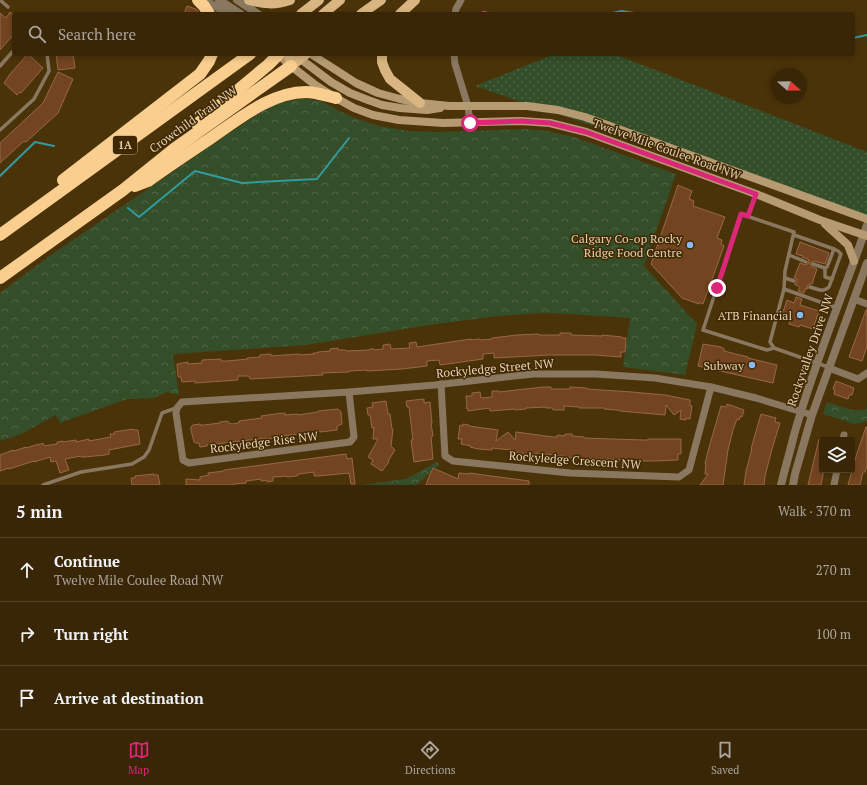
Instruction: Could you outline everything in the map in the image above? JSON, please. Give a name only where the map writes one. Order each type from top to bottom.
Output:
[{"type":"highway","points":[[198,0],[208,12]]},
{"type":"highway","points":[[0,228],[200,74],[209,62],[211,56]]},
{"type":"highway","name":"Crowchild Trail NW","points":[[0,235],[247,56]]},
{"type":"highway","points":[[174,148],[195,126],[277,56]]},
{"type":"highway","name":"Crowchild Trail NW","points":[[0,278],[123,190],[174,148],[290,60]]},
{"type":"highway","points":[[123,190],[148,181],[234,122],[277,97],[306,92],[336,98]]},
{"type":"main road","points":[[249,0],[263,4],[290,0]]},
{"type":"main road","points":[[304,11],[319,0]]},
{"type":"main road","points":[[325,12],[340,0]]},
{"type":"main road","points":[[364,12],[381,0]]},
{"type":"main road","points":[[402,12],[415,0]]},
{"type":"main road","points":[[302,56],[309,65],[332,82],[350,92],[382,105],[427,110],[449,106]]},
{"type":"main road","name":"Twelve Mile Coulee Road NW","points":[[314,56],[356,83],[378,93],[400,99],[449,106],[527,106],[558,110],[585,117],[867,219]]},
{"type":"main road","points":[[382,56],[382,62],[390,79],[420,103]]},
{"type":"main road","name":"Twelve Mile Coulee Road NW","points":[[290,60],[314,84],[354,108],[374,115],[399,120],[443,123],[521,121],[550,123],[586,132],[756,194],[820,220],[865,236]]},
{"type":"main road","points":[[820,220],[848,245],[854,261]]},
{"type":"street","points":[[204,0],[225,12]]},
{"type":"street","points":[[219,0],[238,12]]},
{"type":"street","points":[[237,0],[255,12]]},
{"type":"street","points":[[455,12],[461,0]]},
{"type":"street","points":[[454,56],[455,64],[468,106],[470,123]]},
{"type":"street","name":"Rockyvalley Drive NW","points":[[781,485],[801,412],[854,261],[865,236],[867,225]]},
{"type":"street","name":"Rockyvalley Drive NW","points":[[793,485],[812,416],[867,263]]},
{"type":"street","points":[[854,299],[867,304]]},
{"type":"street","points":[[829,368],[858,379],[867,373]]},
{"type":"street","name":"Rockyledge Street NW","points":[[177,408],[182,402],[350,392],[533,374],[590,374],[655,378],[711,387],[756,398],[812,416]]},
{"type":"street","name":"Rockyledge Crescent NW","points":[[441,384],[446,456],[453,461],[570,473],[679,477],[689,470],[711,387]]},
{"type":"street","name":"Rockyledge Rise NW","points":[[177,408],[176,413],[183,460],[189,463],[350,442],[354,437],[350,392]]},
{"type":"street","points":[[834,485],[836,473]]},
{"type":"lane","points":[[0,0],[8,7]]},
{"type":"lane","points":[[0,66],[12,52]]},
{"type":"lane","points":[[0,130],[34,99],[49,71],[47,56]]},
{"type":"lane","points":[[748,216],[756,194]]},
{"type":"lane","points":[[774,348],[767,350],[703,330],[741,214],[794,232],[794,235],[808,242],[824,248],[834,249],[841,254],[829,287],[826,291],[821,291],[810,287]]},
{"type":"lane","points":[[794,235],[785,271],[784,289],[770,342],[774,348],[829,368]]},
{"type":"lane","points":[[832,279],[825,277],[825,268],[827,267],[834,249]]},
{"type":"lane","points":[[789,255],[802,258],[806,262]]},
{"type":"lane","points":[[813,264],[819,264],[825,268]]},
{"type":"lane","points":[[785,278],[794,281]]},
{"type":"lane","points":[[784,289],[837,308]]},
{"type":"lane","points":[[43,485],[81,472],[132,464],[144,457],[149,450],[162,413],[177,408]]},
{"type":"green space","points":[[550,56],[619,56],[867,152],[867,219],[475,86]]},
{"type":"green space","points":[[303,98],[321,101],[352,117],[379,126],[409,131],[439,132],[527,129],[548,131],[574,137],[676,174],[644,266],[697,324],[685,375],[623,367],[630,318],[542,313],[497,316],[429,325],[306,345],[173,354],[179,395],[167,392],[154,398],[127,399],[60,423],[56,415],[21,434],[0,441],[0,293],[48,257],[267,108],[278,103]]},
{"type":"green space","points":[[827,402],[851,410],[867,409],[867,421],[855,424],[823,414]]},
{"type":"green space","points":[[437,462],[439,465],[416,485],[361,485],[406,479]]},
{"type":"building","points":[[187,6],[196,9],[198,12],[185,12]]},
{"type":"building","points":[[10,12],[12,14],[12,36],[0,50],[0,13],[6,18]]},
{"type":"building","points":[[26,56],[30,56],[43,68],[21,93],[20,92],[17,95],[4,83]]},
{"type":"building","points":[[56,56],[73,56],[75,68],[58,70]]},
{"type":"building","points":[[58,72],[73,79],[58,113],[0,163],[0,143],[43,103]]},
{"type":"building","name":"Calgary Co-op Rocky Ridge Food Centre","points":[[678,185],[692,191],[689,199],[694,201],[693,206],[725,217],[717,238],[722,240],[721,244],[724,246],[703,304],[682,298],[651,264]]},
{"type":"building","points":[[800,242],[829,253],[825,264],[814,261],[810,263],[811,266],[817,269],[812,284],[808,285],[808,289],[806,288],[804,293],[798,291],[800,287],[794,284],[797,282],[797,279],[794,278],[800,263],[806,265],[809,263],[808,259],[796,254]]},
{"type":"building","name":"ATB Financial","points":[[796,297],[802,299],[800,305],[819,311],[813,329],[800,325],[799,327],[789,324],[790,321],[781,318],[787,300],[794,303]]},
{"type":"building","points":[[866,310],[867,346],[862,361],[849,357]]},
{"type":"building","points":[[560,333],[626,338],[625,352],[621,352],[621,357],[595,355],[549,355],[494,358],[494,353],[483,354],[483,359],[440,365],[439,360],[427,361],[427,366],[402,369],[349,371],[322,373],[323,375],[250,379],[249,376],[238,376],[238,380],[195,383],[195,381],[182,382],[181,377],[178,377],[177,364],[188,362],[188,364],[202,363],[202,360],[221,359],[221,361],[227,361],[248,359],[247,358],[271,354],[271,356],[314,354],[313,353],[330,351],[330,349],[338,348],[338,350],[346,351],[375,350],[383,349],[383,345],[390,344],[391,349],[410,348],[409,343],[416,342],[417,347],[471,339],[481,340],[517,335],[539,334],[560,335]]},
{"type":"building","points":[[703,344],[721,347],[724,351],[777,365],[773,383],[698,366]]},
{"type":"building","points":[[836,381],[854,388],[852,395],[849,395],[848,399],[834,394],[835,390],[833,389]]},
{"type":"building","points":[[551,387],[551,389],[570,389],[570,387],[587,388],[665,395],[690,400],[690,406],[692,406],[690,419],[680,419],[681,410],[674,415],[666,405],[665,415],[604,408],[579,408],[564,406],[564,410],[553,410],[553,408],[546,407],[490,411],[489,408],[468,411],[466,408],[466,396],[472,396],[472,393],[480,392],[481,398],[492,397],[492,391],[499,392]]},
{"type":"building","points":[[424,399],[424,403],[430,402],[433,436],[431,437],[433,459],[414,462],[409,407],[407,407],[406,401]]},
{"type":"building","points":[[386,401],[388,414],[390,414],[393,429],[391,446],[395,450],[388,461],[389,462],[382,471],[371,464],[373,460],[368,457],[378,439],[373,439],[374,427],[372,428],[370,415],[368,415],[367,408],[373,407],[372,403]]},
{"type":"building","points":[[727,404],[744,410],[742,417],[740,417],[739,420],[737,419],[733,430],[728,450],[723,485],[700,485],[708,474],[705,474],[705,464],[721,406],[726,407]]},
{"type":"building","points":[[338,409],[341,412],[342,424],[337,426],[337,430],[200,447],[199,443],[194,442],[191,430],[193,425],[200,424],[204,425],[227,421],[231,424],[275,414],[285,413],[285,415],[298,415]]},
{"type":"building","points":[[761,414],[776,418],[775,422],[780,423],[765,476],[764,485],[744,485],[751,449]]},
{"type":"building","points":[[463,424],[498,430],[496,441],[508,432],[515,440],[516,432],[553,437],[557,437],[557,435],[565,436],[565,434],[572,434],[572,436],[584,438],[643,440],[681,439],[681,454],[678,454],[678,460],[643,461],[563,457],[536,453],[536,455],[492,448],[492,450],[478,449],[461,444],[462,439],[458,439],[460,425],[463,426]]},
{"type":"building","points":[[867,427],[867,466],[865,472],[863,472],[860,485],[848,485],[851,473],[855,473],[855,460]]},
{"type":"building","points":[[133,429],[138,430],[140,444],[109,450],[109,454],[105,455],[81,456],[65,459],[69,470],[60,473],[56,461],[51,462],[50,457],[0,471],[0,455],[13,450],[14,451],[43,443],[44,446],[57,444],[57,442],[63,441],[76,440],[76,442],[89,439],[89,441],[111,437],[110,434],[115,434],[114,432]]},
{"type":"building","points":[[819,439],[819,473],[823,473],[821,485],[808,485]]},
{"type":"building","points":[[346,454],[347,459],[352,458],[355,484],[351,484],[349,473],[314,476],[314,472],[299,474],[297,476],[273,477],[273,481],[267,482],[267,480],[261,481],[261,479],[246,481],[246,483],[234,485],[186,485],[186,479],[200,480],[200,477],[209,475],[208,473]]},
{"type":"building","points":[[433,468],[458,479],[459,473],[469,473],[529,481],[529,485],[426,485]]},
{"type":"building","points":[[158,475],[160,485],[132,485],[131,478],[135,478],[135,476]]},
{"type":"waterway","points":[[617,12],[628,12]]},
{"type":"waterway","points":[[855,38],[867,35]]},
{"type":"waterway","points":[[128,208],[139,217],[195,171],[242,183],[317,179],[349,138]]},
{"type":"waterway","points":[[0,176],[35,142],[54,146]]},
{"type":"place","name":"Calgary Co-op Rocky Ridge Food Centre","points":[[690,245]]},
{"type":"place","name":"ATB Financial","points":[[800,315]]},
{"type":"place","name":"Subway","points":[[752,365]]},
{"type":"route","points":[[470,123],[521,121],[550,123],[586,132],[756,194],[748,216],[741,214],[717,288]]}]
